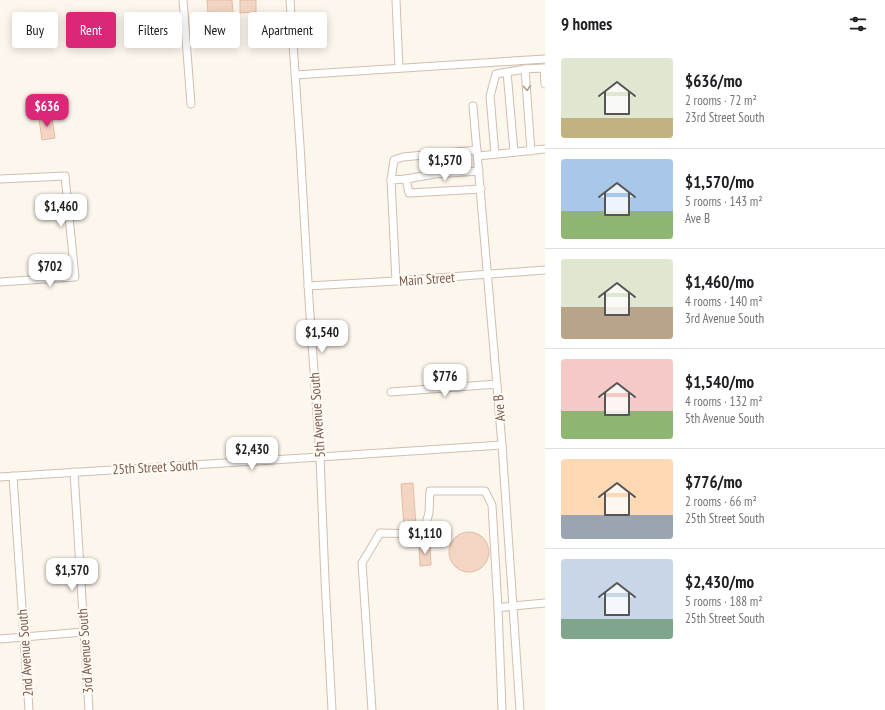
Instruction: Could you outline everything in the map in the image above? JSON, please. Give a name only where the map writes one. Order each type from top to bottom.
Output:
[{"type":"street","points":[[183,0],[191,104]]},
{"type":"street","name":"5th Avenue South","points":[[290,0],[320,458],[332,710]]},
{"type":"street","points":[[396,0],[400,68]]},
{"type":"street","points":[[295,75],[545,59]]},
{"type":"street","points":[[495,154],[490,96],[496,74],[526,69],[544,68],[545,84]]},
{"type":"street","points":[[526,69],[531,150]]},
{"type":"street","points":[[507,72],[514,152]]},
{"type":"street","name":"Ave B","points":[[473,106],[502,445],[520,710]]},
{"type":"street","points":[[396,281],[391,180],[394,160],[403,157],[478,153],[495,154],[545,149]]},
{"type":"street","points":[[391,180],[435,174],[479,171]]},
{"type":"street","points":[[0,178],[65,176],[75,277],[0,282]]},
{"type":"street","points":[[406,179],[409,193],[481,189]]},
{"type":"street","name":"Main Street","points":[[308,286],[545,270]]},
{"type":"street","points":[[391,392],[497,384]]},
{"type":"street","name":"25th Street South","points":[[0,477],[320,458],[502,445]]},
{"type":"street","name":"3rd Avenue South","points":[[74,472],[89,710]]},
{"type":"street","name":"2nd Avenue South","points":[[13,476],[29,710]]},
{"type":"street","points":[[372,710],[362,563],[380,533],[423,534],[429,513],[430,491],[485,491],[492,505],[502,710]]},
{"type":"street","points":[[498,608],[545,603]]},
{"type":"street","points":[[0,639],[83,632]]},
{"type":"building","points":[[207,0],[232,0],[233,12],[208,12]]},
{"type":"building","points":[[240,0],[256,0],[256,12],[240,12]]},
{"type":"building","points":[[52,117],[55,138],[42,140],[39,119]]},
{"type":"building","points":[[413,483],[416,526],[404,527],[401,484]]},
{"type":"building","points":[[469,532],[477,534],[483,538],[487,544],[489,552],[487,560],[483,566],[477,570],[469,572],[461,570],[455,566],[451,560],[449,552],[451,544],[455,538],[461,534]]},
{"type":"building","points":[[430,544],[431,565],[420,566],[419,545]]}]
